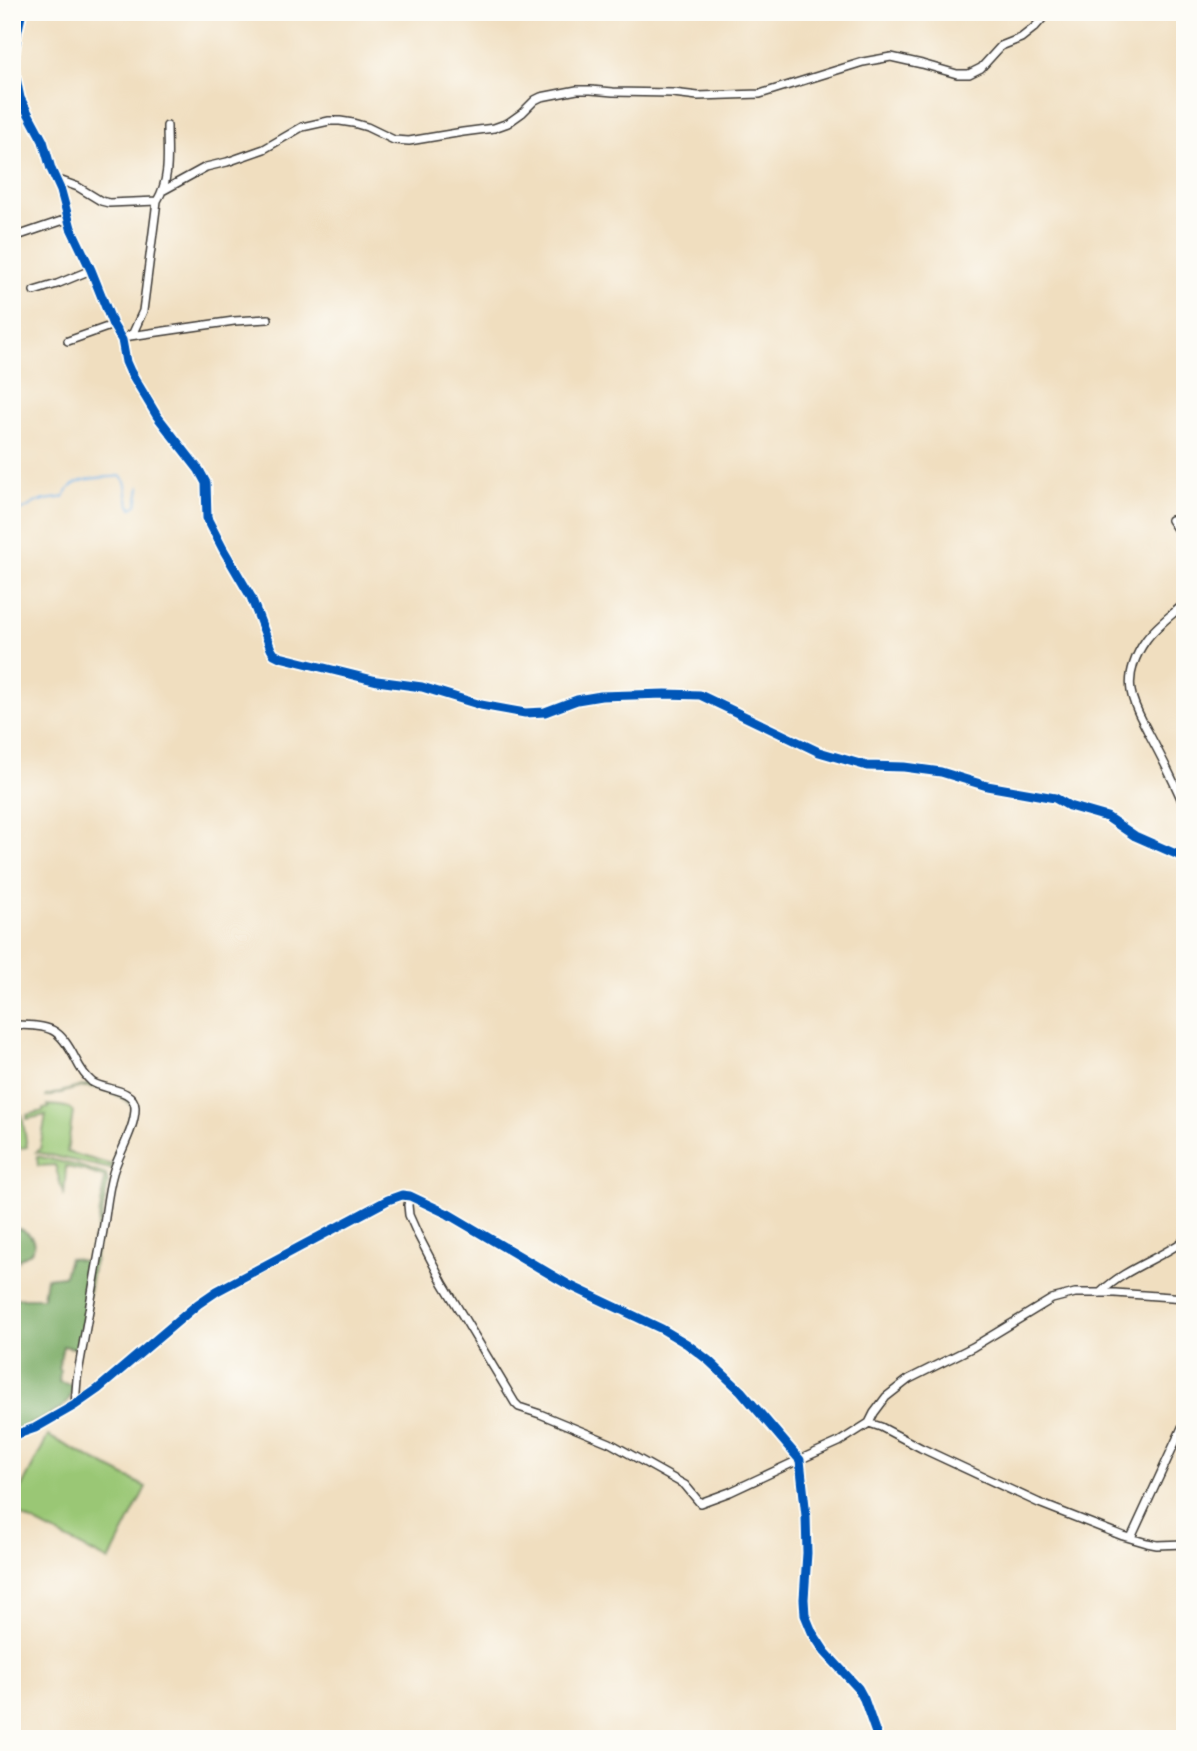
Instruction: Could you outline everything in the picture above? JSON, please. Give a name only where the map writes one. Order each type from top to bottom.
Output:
[{"type":"street","points":[[164,190],[206,167],[264,149],[302,127],[328,121],[346,121],[367,127],[394,140],[409,141],[494,128],[508,123],[541,97],[577,90],[698,96],[760,93],[863,62],[891,57],[957,74],[969,74],[981,68],[1001,46],[1021,38],[1048,12]]},
{"type":"street","points":[[21,16],[14,58],[20,98],[43,141],[67,219],[113,325],[125,338],[126,362],[130,371],[157,416],[206,483],[207,518],[251,597],[274,653],[280,657],[377,681],[422,687],[481,705],[524,713],[545,712],[601,696],[700,695],[819,752],[867,766],[941,772],[987,786],[1055,798],[1069,806],[1107,817],[1135,836],[1185,858]]},
{"type":"street","points":[[125,338],[133,333],[143,311],[157,201],[164,190],[168,162],[166,126]]},
{"type":"street","points":[[56,179],[109,203],[157,201]]},
{"type":"street","points":[[18,236],[67,219]]},
{"type":"street","points":[[34,291],[91,270]]},
{"type":"street","points":[[125,338],[234,321],[268,319]]},
{"type":"street","points":[[68,341],[113,325]]},
{"type":"street","points":[[1171,520],[1185,541]]},
{"type":"street","points":[[1185,603],[1145,641],[1137,655],[1130,689],[1185,808]]},
{"type":"street","points":[[12,1025],[44,1027],[57,1032],[92,1082],[124,1094],[132,1100],[135,1107],[130,1130],[113,1173],[78,1369],[75,1405]]},
{"type":"street","points":[[12,1436],[35,1428],[98,1389],[217,1291],[388,1200],[402,1195],[410,1196],[448,1214],[567,1284],[662,1329],[687,1344],[731,1380],[772,1426],[800,1460],[806,1516],[806,1615],[812,1632],[825,1652],[858,1688],[878,1739]]},
{"type":"street","points":[[410,1196],[409,1215],[443,1283],[509,1396],[519,1407],[610,1443],[685,1485],[700,1503],[730,1493],[839,1442],[869,1423],[886,1397],[909,1379],[973,1346],[1045,1302],[1066,1294],[1100,1293],[1185,1298]]},
{"type":"street","points":[[1100,1293],[1120,1275],[1185,1240]]},
{"type":"street","points":[[1131,1538],[1185,1421]]},
{"type":"street","points":[[869,1423],[1036,1501],[1131,1538],[1157,1545],[1185,1544]]},
{"type":"green space","points":[[90,1084],[123,1095],[133,1105],[131,1119],[111,1169],[36,1152],[40,1149],[46,1115],[27,1119],[27,1115],[43,1111],[49,1108],[48,1105],[68,1108],[73,1112],[67,1152],[112,1165],[131,1111],[129,1103],[111,1092],[91,1087],[46,1097]]},
{"type":"green space","points":[[22,1115],[27,1147],[17,1149],[18,1154],[12,1154],[12,1118]]},
{"type":"green space","points":[[37,1156],[106,1175],[108,1182],[98,1239],[105,1178],[66,1167],[64,1196],[55,1165],[38,1166]]},
{"type":"green space","points":[[12,1228],[27,1232],[34,1244],[29,1254],[19,1260],[12,1249]]},
{"type":"green space","points":[[93,1238],[98,1239],[79,1349],[63,1346],[58,1369],[59,1382],[73,1385],[70,1398],[64,1406],[51,1414],[12,1431],[12,1298],[43,1298],[46,1278],[64,1276],[69,1258],[88,1262]]},
{"type":"green space","points":[[48,1436],[146,1487],[109,1561],[12,1511],[12,1506]]},
{"type":"waterway","points":[[12,514],[40,501],[64,497],[68,490],[80,481],[120,476],[125,483],[132,508],[137,505],[140,487]]},
{"type":"cycle path","points":[[21,16],[14,58],[20,98],[43,141],[71,228],[122,340],[130,371],[157,416],[206,483],[207,518],[251,597],[274,654],[377,681],[422,687],[481,705],[525,713],[545,712],[577,700],[601,696],[700,695],[819,752],[867,766],[941,772],[987,786],[1055,798],[1069,806],[1107,817],[1135,836],[1185,858]]},
{"type":"cycle path","points":[[12,1436],[35,1428],[98,1389],[217,1291],[388,1200],[402,1195],[410,1196],[448,1214],[567,1284],[662,1329],[708,1360],[741,1391],[800,1460],[806,1516],[805,1615],[825,1652],[858,1688],[878,1739]]}]
